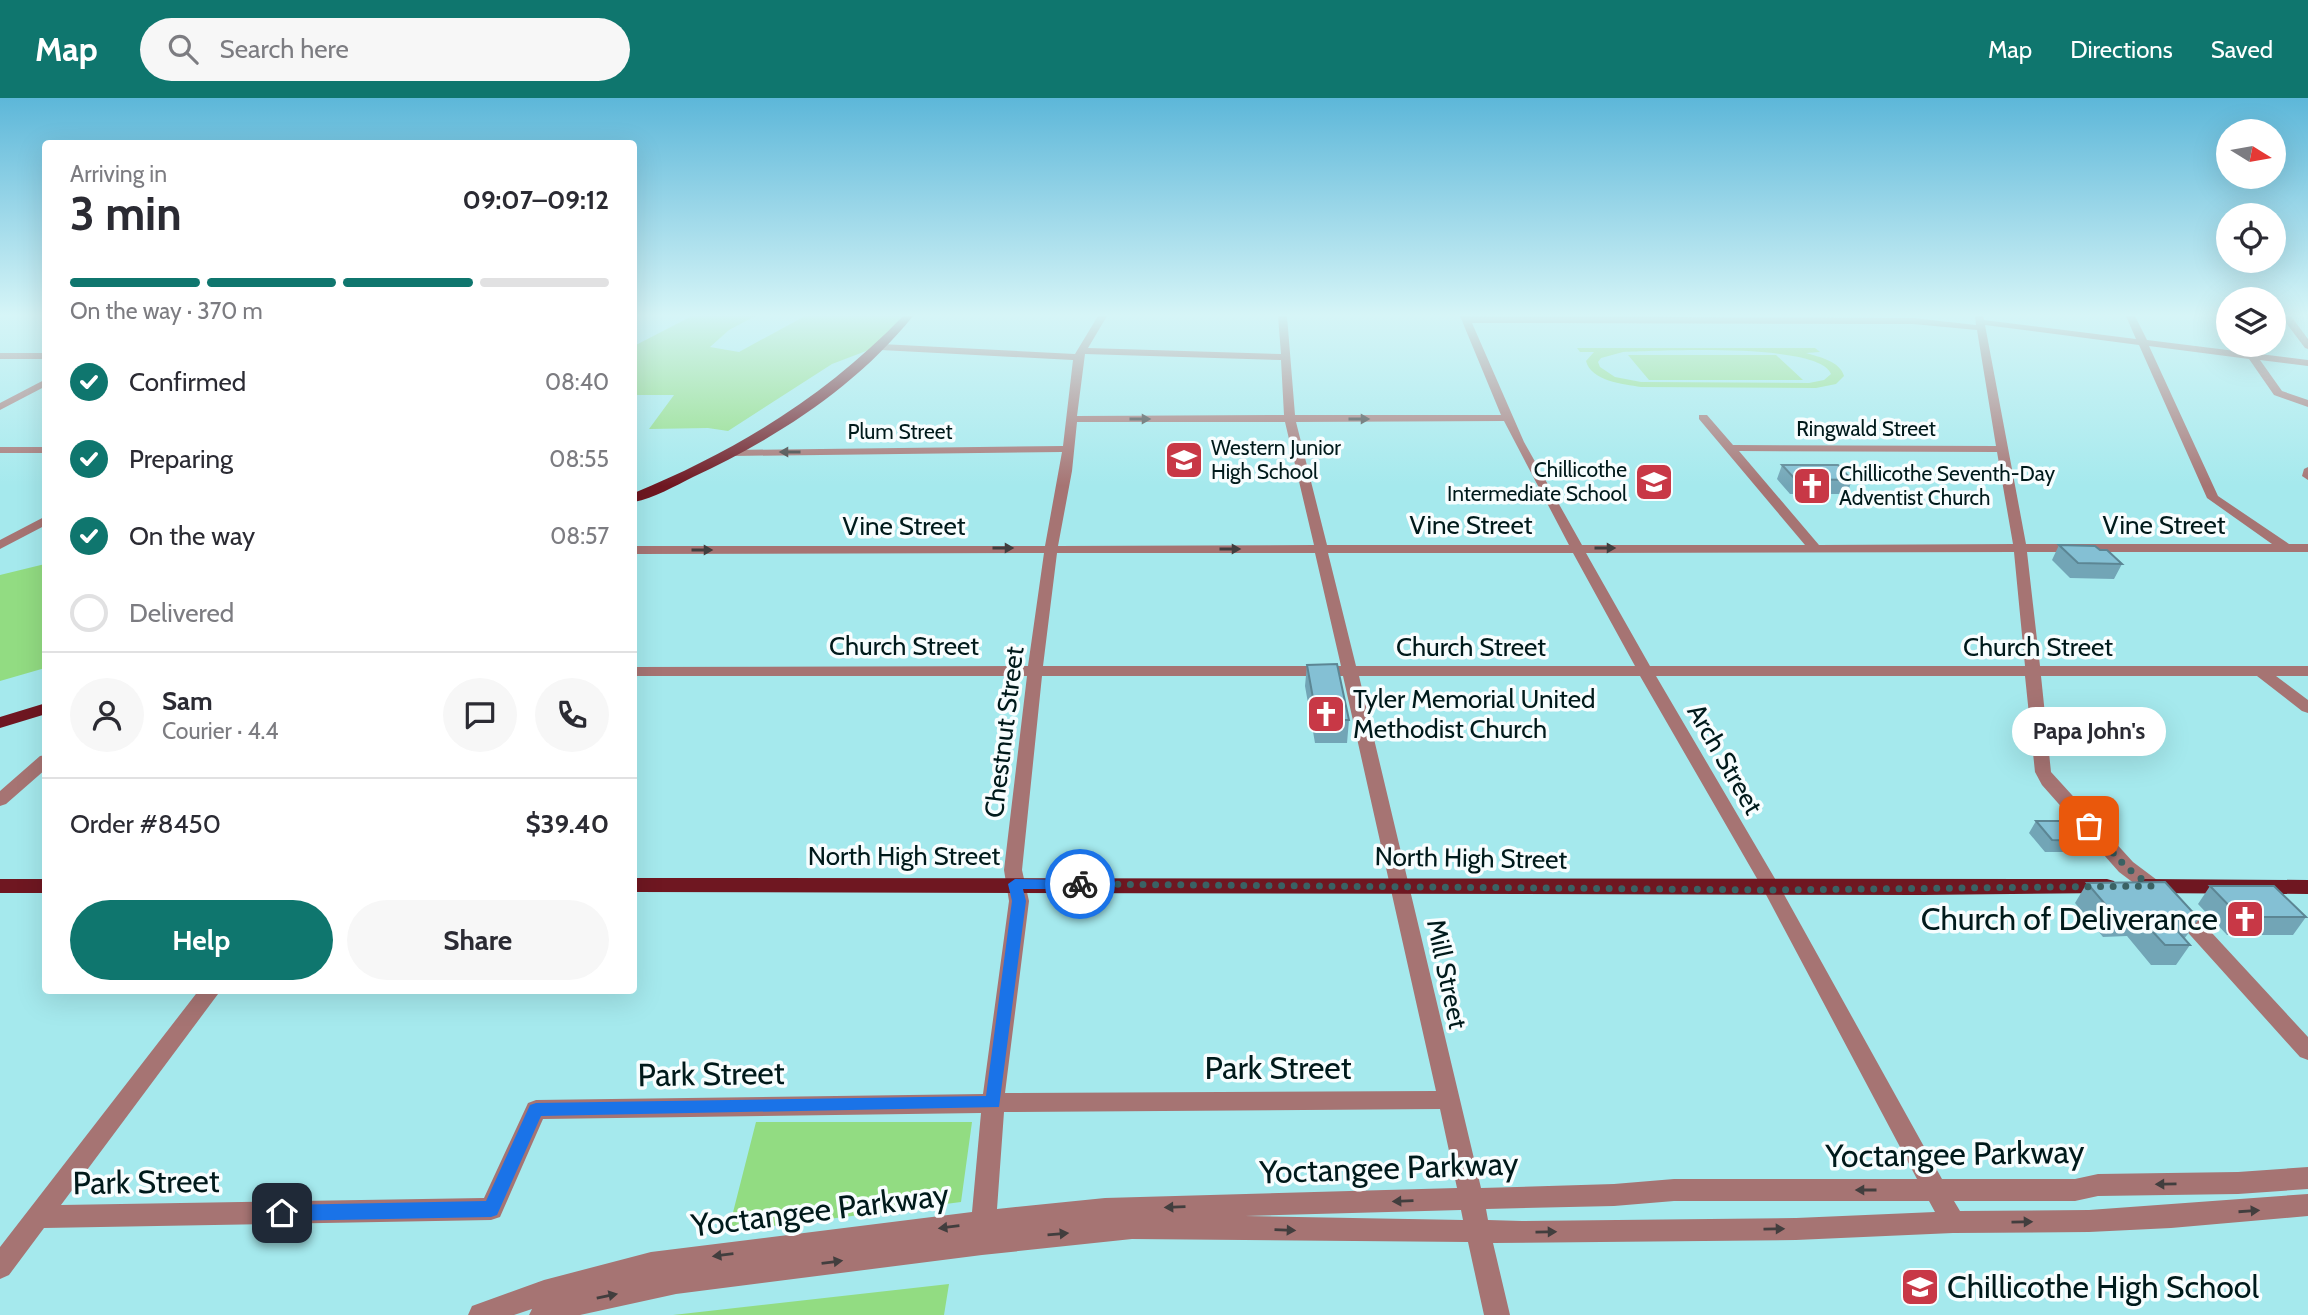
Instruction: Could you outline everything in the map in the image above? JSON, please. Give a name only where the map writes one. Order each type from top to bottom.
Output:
[{"type":"main road","points":[[637,497],[773,431],[850,373]]},
{"type":"main road","points":[[0,723],[42,709]]},
{"type":"main road","name":"North High Street","points":[[637,885],[1015,884],[1772,890],[2308,887]]},
{"type":"main road","points":[[0,886],[42,886]]},
{"type":"street","name":"Chestnut Street","points":[[983,1233],[993,1102],[1019,901],[1013,870],[1035,670],[1051,548],[1069,449],[1078,373]]},
{"type":"street","name":"Mill Street","points":[[1287,373],[1290,419],[1401,886],[1497,1315]]},
{"type":"street","name":"Arch Street","points":[[1487,373],[1506,418],[1646,672],[1772,890],[1953,1222]]},
{"type":"street","points":[[1989,373],[2020,548],[2043,772],[2051,785],[2126,867],[2170,900],[2308,1051]]},
{"type":"street","points":[[2157,373],[2213,498],[2286,548]]},
{"type":"street","points":[[2264,373],[2278,393],[2308,404]]},
{"type":"street","points":[[0,407],[42,384]]},
{"type":"street","points":[[1703,417],[1815,548]]},
{"type":"street","points":[[1072,419],[1506,418]]},
{"type":"street","name":"Ringwald Street","points":[[1729,448],[2003,449]]},
{"type":"street","name":"Plum Street","points":[[732,453],[1069,449]]},
{"type":"street","points":[[0,450],[42,450]]},
{"type":"street","points":[[0,545],[42,522]]},
{"type":"street","name":"Vine Street","points":[[637,550],[2308,548]]},
{"type":"street","name":"Church Street","points":[[637,671],[2308,671]]},
{"type":"street","points":[[2262,671],[2308,708]]},
{"type":"street","points":[[0,800],[42,763]]},
{"type":"street","points":[[0,1267],[208,994]]},
{"type":"street","name":"Park Street","points":[[40,1216],[491,1209],[536,1110],[993,1102],[1448,1100]]},
{"type":"street","name":"Yoctangee Parkway","points":[[542,1315],[585,1301],[676,1282],[983,1233],[1105,1209],[1614,1195],[1674,1190],[2075,1190],[2098,1185],[2308,1178]]},
{"type":"street","name":"Yoctangee Parkway","points":[[481,1315],[509,1303],[595,1277],[651,1265],[983,1233],[1218,1227],[1478,1231],[1796,1229],[1953,1222],[2090,1221],[2308,1205]]},
{"type":"green space","points":[[637,373],[818,373],[728,431],[708,428],[649,429],[674,395],[637,395]]},
{"type":"green space","points":[[1594,373],[1609,373],[1615,377],[1641,382],[1809,383],[1824,380],[1830,373],[1843,373],[1844,376],[1836,384],[1816,388],[1641,387],[1617,383]]},
{"type":"green space","points":[[1643,373],[1795,373],[1803,380],[1649,380]]},
{"type":"green space","points":[[42,565],[42,669],[0,681],[0,575]]},
{"type":"green space","points":[[756,1122],[972,1122],[961,1202],[728,1232]]},
{"type":"green space","points":[[949,1284],[944,1315],[673,1315]]},
{"type":"building","points":[[1782,465],[1838,465],[1852,480],[1795,479]]},
{"type":"building","points":[[2059,545],[2095,546],[2100,550],[2107,550],[2122,564],[2078,563]]},
{"type":"building","points":[[1337,664],[1349,720],[1317,720],[1307,665]]},
{"type":"building","points":[[2036,821],[2066,821],[2082,841],[2052,840]]},
{"type":"building","points":[[2165,882],[2199,919],[2167,919],[2190,945],[2165,945],[2139,917],[2116,917],[2087,883]]},
{"type":"building","points":[[2210,886],[2274,886],[2306,917],[2240,917]]},
{"type":"way so far","points":[[1080,884],[1772,890],[2151,886],[2126,867],[2089,826]]},
{"type":"place","name":"Western Junior High School","points":[[1184,460]]},
{"type":"place","name":"Chillicothe Intermediate School","points":[[1654,482]]},
{"type":"place","name":"Chillicothe Seventh-Day Adventist Church","points":[[1812,486]]},
{"type":"place","name":"Tyler Memorial United Methodist Church","points":[[1326,714]]},
{"type":"place","name":"Papa John's","points":[[2089,826]]},
{"type":"place","name":"Church of Deliverance","points":[[2245,919]]},
{"type":"place","name":"Chillicothe High School","points":[[1920,1287]]},
{"type":"route","points":[[282,1213],[491,1209],[536,1110],[993,1102],[1019,901],[1015,884],[1080,884]]}]
